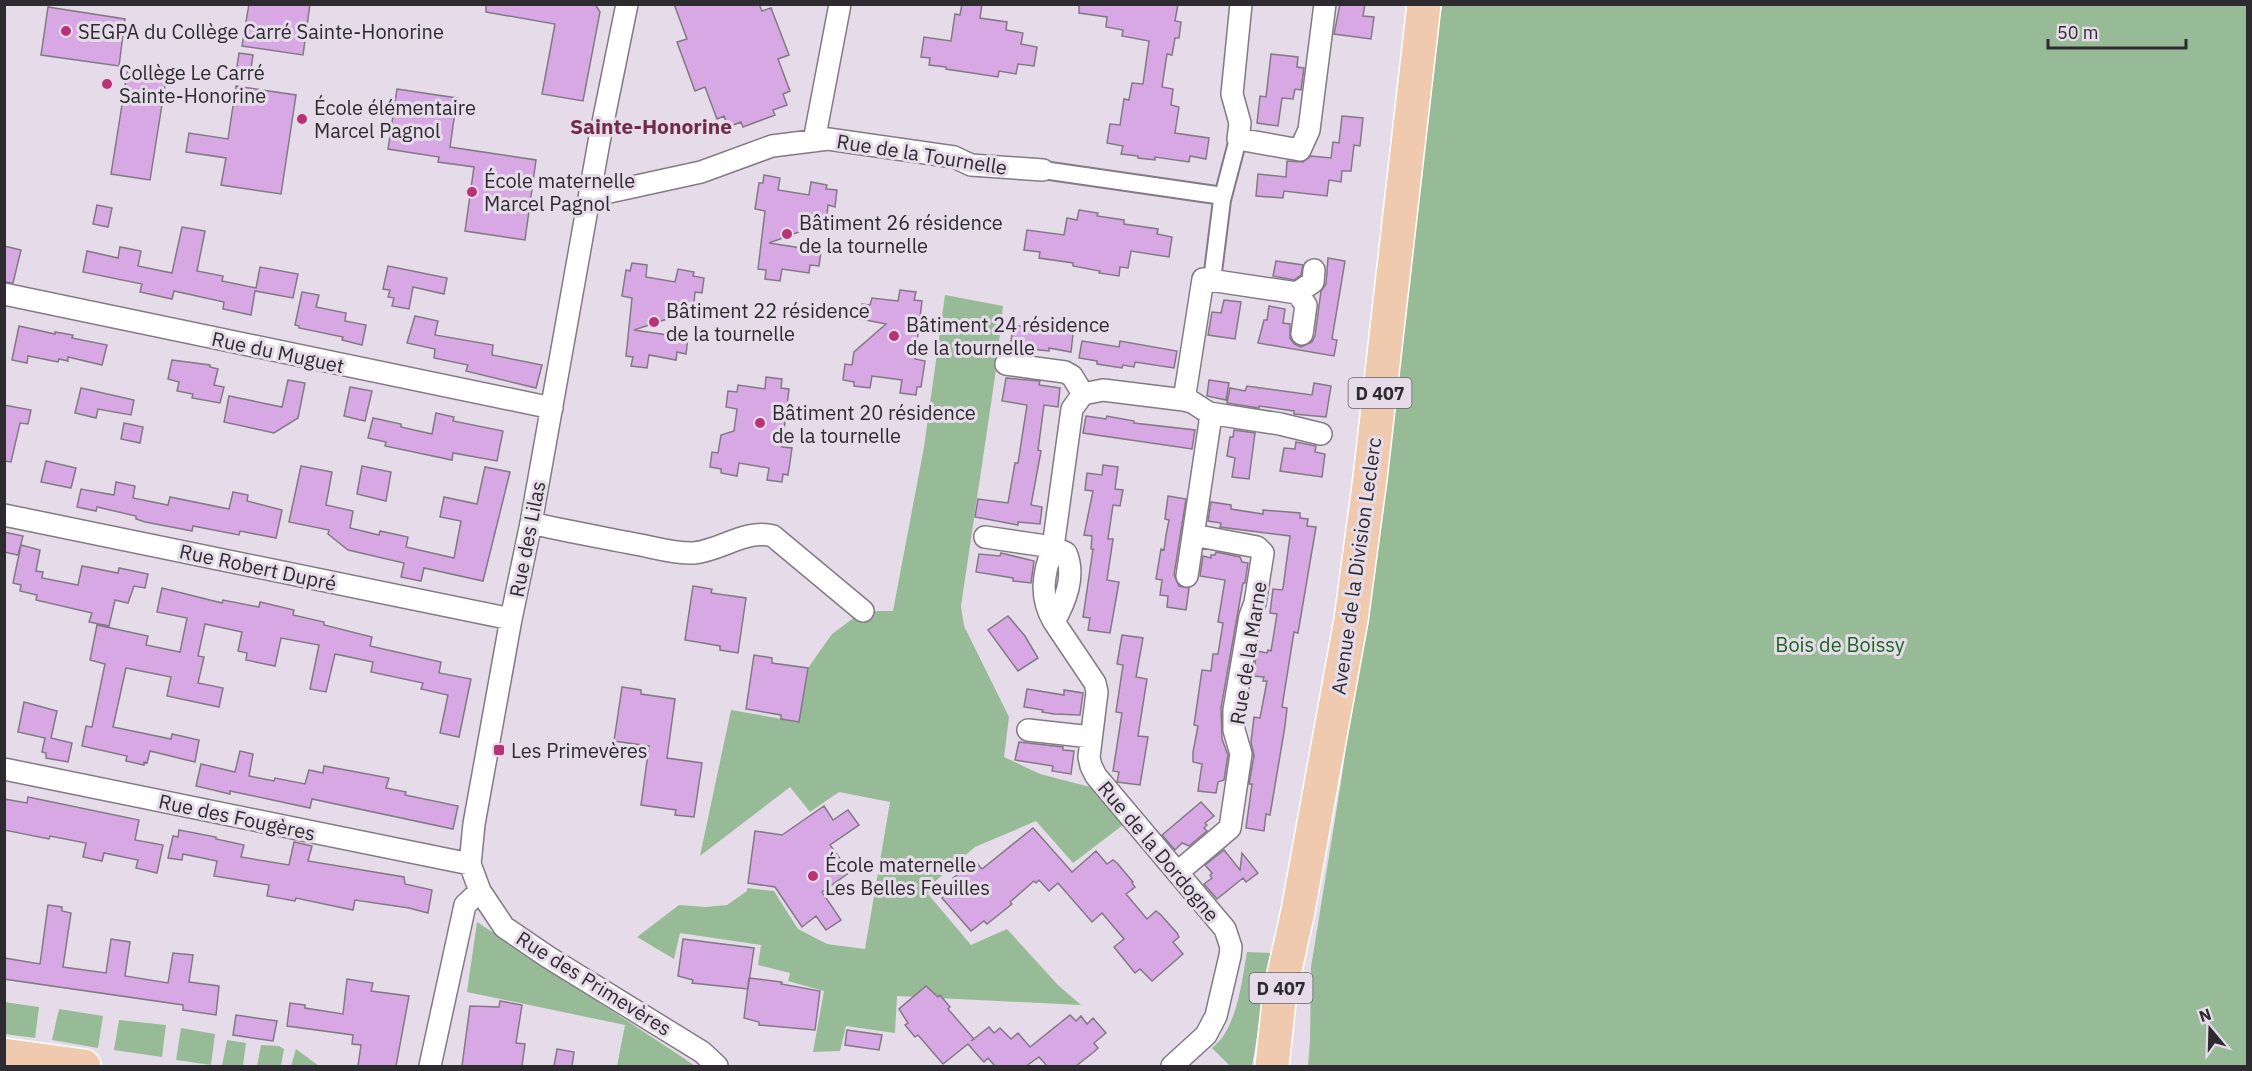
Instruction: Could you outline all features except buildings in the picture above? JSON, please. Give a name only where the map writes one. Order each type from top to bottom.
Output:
[{"type":"main road","name":"Avenue de la Division Leclerc","points":[[1272,1066],[1280,992],[1298,911],[1356,581],[1372,467],[1424,4]]},
{"type":"main road","name":"Avenue de la Division Leclerc","points":[[1294,1066],[1293,992],[1298,911]]},
{"type":"main road","points":[[4,1054],[84,1066]]},
{"type":"street","name":"Rue des Lilas","points":[[480,891],[470,864],[474,824],[591,196],[599,142],[627,4]]},
{"type":"street","points":[[814,141],[840,4]]},
{"type":"street","points":[[1212,280],[1222,198],[1239,139],[1240,123],[1232,94],[1241,4]]},
{"type":"street","points":[[1239,139],[1300,150],[1309,130],[1325,4]]},
{"type":"street","name":"Rue de la Tournelle","points":[[591,196],[701,172],[772,146],[828,139],[954,157],[971,165],[1043,170],[1222,198]]},
{"type":"street","points":[[1184,400],[1203,279],[1297,293],[1313,282],[1314,270]]},
{"type":"street","points":[[1297,293],[1306,305],[1302,334]]},
{"type":"street","name":"Rue du Muguet","points":[[4,294],[552,408]]},
{"type":"street","points":[[1006,364],[1065,372],[1072,376],[1083,394]]},
{"type":"street","points":[[985,537],[1053,547],[1072,409],[1083,394],[1103,390],[1184,400],[1209,412],[1280,424],[1321,434]]},
{"type":"street","points":[[1187,576],[1210,422],[1209,412]]},
{"type":"street","name":"Rue Robert Dupré","points":[[4,515],[511,619]]},
{"type":"street","points":[[531,523],[693,553],[750,534],[761,533],[773,536],[863,611]]},
{"type":"street","name":"Rue de la Marne","points":[[1178,872],[1230,828],[1241,754],[1234,730],[1234,710],[1250,616],[1256,603],[1263,553],[1257,547],[1193,535]]},
{"type":"street","name":"Rue de la Dordogne","points":[[1053,547],[1066,553],[1070,569],[1065,602],[1054,622],[1095,682],[1097,692],[1089,757],[1091,766],[1096,776],[1225,929],[1231,947],[1216,1016],[1206,1035],[1172,1066]]},
{"type":"street","points":[[1028,730],[1091,737]]},
{"type":"street","name":"Rue des Fougères","points":[[4,769],[470,864]]},
{"type":"street","points":[[430,1066],[465,905],[480,891]]},
{"type":"street","name":"Rue des Primevères","points":[[480,891],[504,927],[548,957],[702,1052],[717,1066]]},
{"type":"green space","name":"Bois de Boissy","points":[[1442,5],[2247,5],[2247,1066],[1308,1066],[1311,967],[1341,782],[1393,421],[1416,199]]},
{"type":"green space","points":[[945,295],[1003,306],[996,370],[961,606],[964,626],[1009,717],[1004,757],[1040,774],[1090,787],[1123,825],[1073,863],[1036,821],[975,847],[931,885],[928,894],[971,945],[1007,929],[1058,985],[1081,1005],[897,996],[895,1033],[846,1026],[840,1051],[813,1052],[824,991],[788,981],[790,973],[758,965],[761,945],[680,933],[674,959],[637,937],[679,905],[705,907],[727,905],[747,891],[747,888],[774,891],[798,929],[827,944],[865,949],[890,802],[839,792],[810,812],[790,787],[700,856],[731,710],[799,722],[808,668],[832,634],[863,611],[893,611],[924,447]]},
{"type":"green space","points":[[477,922],[695,1066],[617,1066],[625,1025],[467,992]]},
{"type":"green space","points":[[1247,952],[1271,953],[1252,1066],[1230,1066],[1212,1048],[1220,1040],[1233,1017]]},
{"type":"green space","points":[[4,1002],[39,1007],[35,1038],[5,1034]]},
{"type":"green space","points":[[59,1009],[103,1016],[98,1048],[52,1040]]},
{"type":"green space","points":[[119,1020],[166,1025],[162,1057],[114,1050]]},
{"type":"green space","points":[[181,1028],[215,1034],[211,1065],[176,1060]]},
{"type":"green space","points":[[227,1040],[246,1043],[243,1066],[222,1066]]},
{"type":"green space","points":[[261,1045],[279,1046],[284,1049],[281,1066],[257,1066]]},
{"type":"green space","points":[[296,1049],[319,1066],[291,1066]]},
{"type":"place","name":"SEGPA du Collège Carré Sainte-Honorine","points":[[66,31]]},
{"type":"place","name":"Collège Le Carré Sainte-Honorine","points":[[107,84]]},
{"type":"place","name":"École élémentaire Marcel Pagnol","points":[[302,119]]},
{"type":"place","name":"École maternelle Marcel Pagnol","points":[[472,192]]},
{"type":"place","name":"Bâtiment 26 résidence de la tournelle","points":[[787,234]]},
{"type":"place","name":"Bâtiment 22 résidence de la tournelle","points":[[654,322]]},
{"type":"place","name":"Bâtiment 24 résidence de la tournelle","points":[[894,336]]},
{"type":"place","name":"Bâtiment 20 résidence de la tournelle","points":[[760,423]]},
{"type":"place","name":"Les Primevères","points":[[499,750]]},
{"type":"place","name":"École maternelle Les Belles Feuilles","points":[[813,876]]},
{"type":"district","name":"Sainte-Honorine","points":[[651,126]]}]
